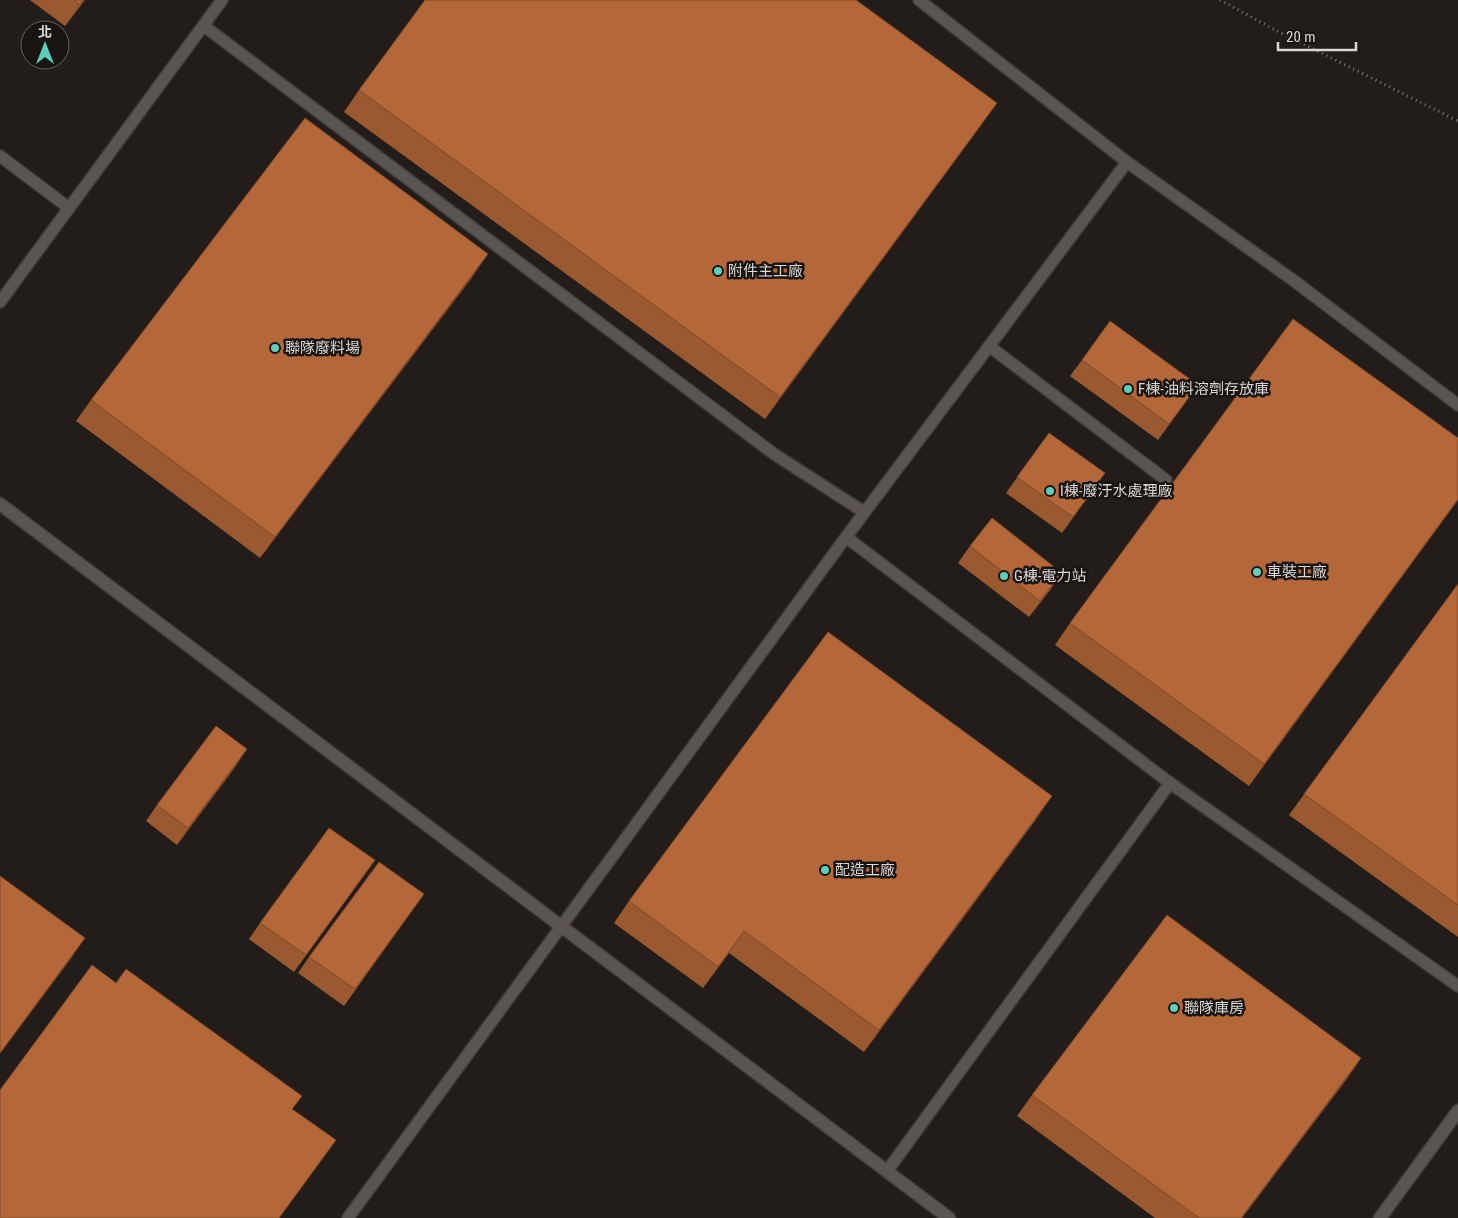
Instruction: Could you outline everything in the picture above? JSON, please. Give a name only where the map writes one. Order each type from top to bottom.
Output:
[{"type":"street","points":[[0,504],[949,1218]]},
{"type":"street","points":[[1380,1218],[1458,1111]]},
{"type":"lane","points":[[0,302],[222,0]]},
{"type":"lane","points":[[919,0],[1127,162],[1293,280],[1458,405]]},
{"type":"lane","points":[[204,26],[774,454],[864,512]]},
{"type":"lane","points":[[0,156],[69,208]]},
{"type":"lane","points":[[348,1218],[864,512],[1127,162]]},
{"type":"lane","points":[[989,346],[1166,480]]},
{"type":"lane","points":[[846,537],[1170,783],[1458,986]]},
{"type":"lane","points":[[886,1171],[1170,783]]},
{"type":"path","points":[[1220,0],[1277,31],[1458,121]]},
{"type":"building","points":[[74,0],[83,0],[80,5]]},
{"type":"building","name":"附件主工廠","points":[[425,0],[856,0],[997,103],[780,397],[359,90]]},
{"type":"building","name":"聯隊廢料場","points":[[305,118],[488,254],[275,537],[91,400]]},
{"type":"building","name":"車裝工廠","points":[[1293,319],[1458,438],[1458,499],[1264,764],[1070,623]]},
{"type":"building","points":[[1110,321],[1198,385],[1169,424],[1082,360]]},
{"type":"building","name":"I棟-廢汙水處理廠","points":[[1049,433],[1105,473],[1073,517],[1017,477]]},
{"type":"building","points":[[992,518],[1062,573],[1040,601],[970,546]]},
{"type":"building","points":[[1458,584],[1458,905],[1304,794]]},
{"type":"building","name":"配造工廠","points":[[828,632],[1052,796],[879,1030],[744,931],[718,967],[629,901]]},
{"type":"building","points":[[216,726],[247,749],[188,828],[157,805]]},
{"type":"building","points":[[329,828],[375,860],[306,955],[260,923]]},
{"type":"building","points":[[379,862],[424,894],[355,989],[309,957]]},
{"type":"building","points":[[0,876],[85,938],[0,1053]]},
{"type":"building","name":"聯隊庫房","points":[[1167,915],[1361,1058],[1241,1218],[1199,1218],[1032,1095]]},
{"type":"building","points":[[92,965],[116,983],[126,969],[302,1096],[292,1109],[336,1140],[279,1218],[0,1218],[0,1090]]},
{"type":"place","name":"附件主工廠","points":[[718,271]]},
{"type":"place","name":"聯隊廢料場","points":[[275,348]]},
{"type":"place","name":"F棟-油料溶劑存放庫","points":[[1128,389]]},
{"type":"place","name":"I棟-廢汙水處理廠","points":[[1050,491]]},
{"type":"place","name":"車裝工廠","points":[[1257,572]]},
{"type":"place","name":"G棟-電力站","points":[[1004,576]]},
{"type":"place","name":"配造工廠","points":[[825,870]]},
{"type":"place","name":"聯隊庫房","points":[[1174,1008]]}]
